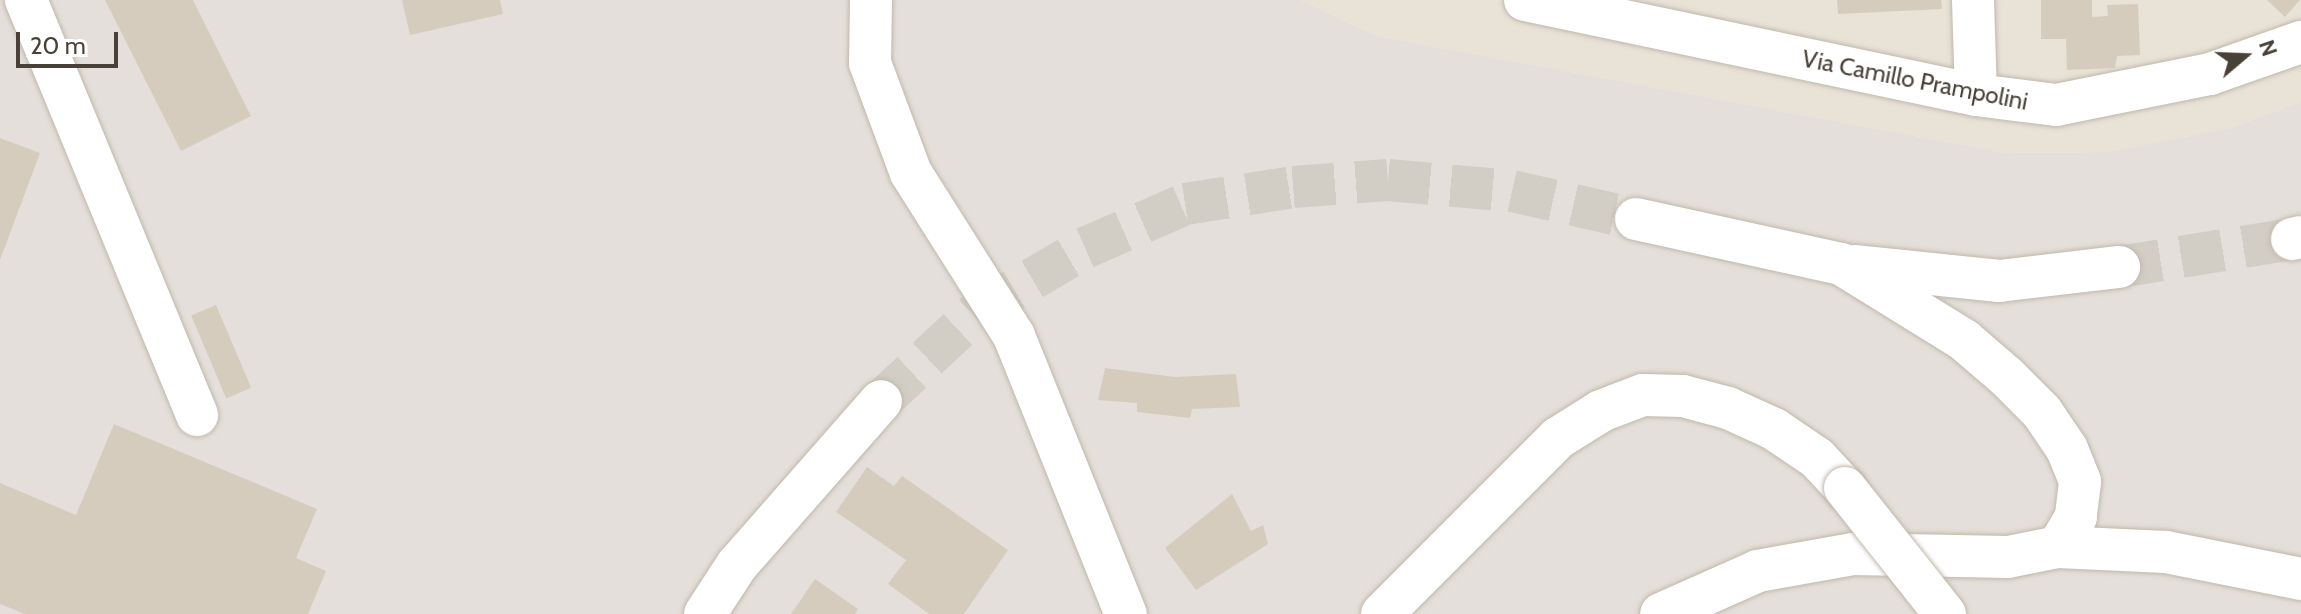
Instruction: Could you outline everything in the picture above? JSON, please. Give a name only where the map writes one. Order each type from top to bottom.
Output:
[{"type":"street","points":[[26,0],[197,415]]},
{"type":"street","points":[[871,0],[870,63],[911,173],[1014,336],[1126,614]]},
{"type":"street","name":"Via Camillo Prampolini","points":[[1526,0],[1976,95],[2056,105],[2210,74],[2301,42]]},
{"type":"street","points":[[1973,0],[1976,95]]},
{"type":"street","points":[[1636,219],[1841,264],[1999,281],[2119,267]]},
{"type":"street","points":[[1841,264],[1964,340],[2042,412],[2067,449],[2080,482],[2076,517],[2058,547]]},
{"type":"street","points":[[1382,614],[1558,438],[1601,411],[1643,395],[1683,396],[1739,413],[1817,458],[1845,488],[1945,614]]},
{"type":"street","points":[[705,614],[737,565],[881,401]]},
{"type":"street","points":[[1661,614],[1758,571],[1853,554],[2008,557],[2058,547],[2166,552],[2301,579]]},
{"type":"shaded area","points":[[0,0],[1301,0],[1377,36],[2007,153],[2108,152],[2230,128],[2301,102],[2301,614],[0,614]]},
{"type":"shaded area","points":[[1301,0],[2301,0],[2301,102],[2230,128],[2108,152],[2007,153],[1377,36]]},
{"type":"building","points":[[105,0],[193,0],[251,116],[181,151]]},
{"type":"building","points":[[402,0],[500,0],[503,14],[410,35]]},
{"type":"building","points":[[1837,0],[1941,0],[1942,9],[1838,14]]},
{"type":"building","points":[[2041,0],[2092,0],[2092,17],[2108,16],[2107,5],[2138,4],[2140,55],[2117,56],[2115,68],[2067,70],[2066,39],[2041,39]]},
{"type":"building","points":[[2267,0],[2300,0],[2285,17]]},
{"type":"building","points":[[0,138],[40,153],[0,260]]},
{"type":"building","points":[[216,305],[251,388],[226,398],[191,316]]},
{"type":"building","points":[[1105,368],[1175,377],[1236,374],[1240,407],[1192,409],[1190,418],[1137,412],[1137,403],[1098,400]]},
{"type":"building","points":[[114,424],[317,509],[296,558],[326,571],[308,614],[25,614],[0,604],[0,483],[76,515]]},
{"type":"building","points":[[867,467],[894,486],[902,476],[1008,550],[964,614],[929,614],[888,584],[906,560],[836,512]]},
{"type":"building","points":[[1232,494],[1251,531],[1263,525],[1268,544],[1196,590],[1165,548]]},
{"type":"building","points":[[815,579],[858,609],[855,614],[791,614]]},
{"type":"tunnel","points":[[881,401],[978,311],[1085,248],[1185,204],[1293,187],[1388,180],[1512,191],[1636,219]]},
{"type":"tunnel","points":[[2119,267],[2292,239]]}]
